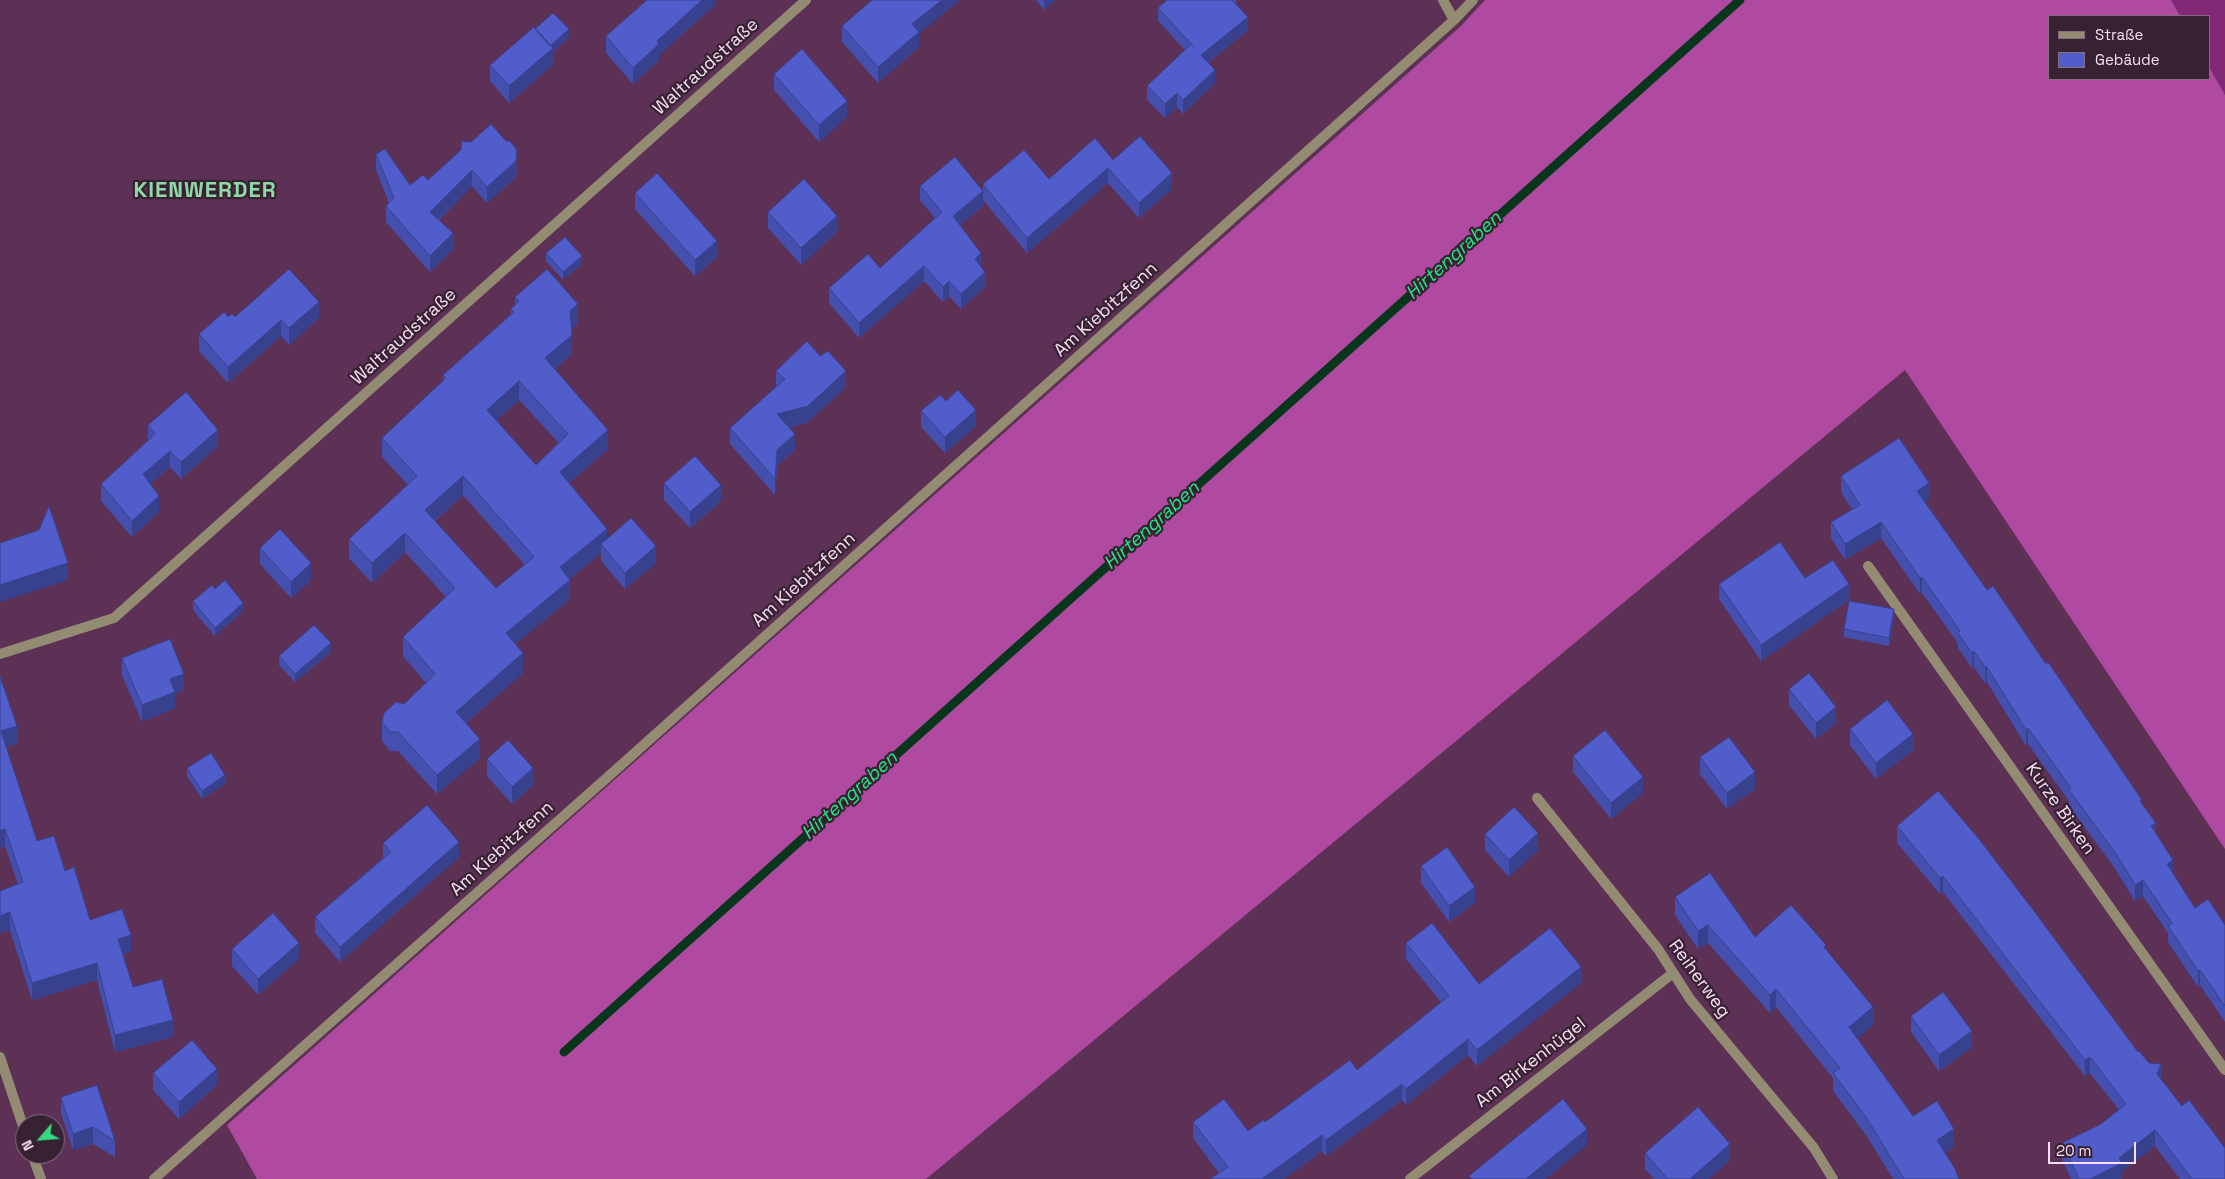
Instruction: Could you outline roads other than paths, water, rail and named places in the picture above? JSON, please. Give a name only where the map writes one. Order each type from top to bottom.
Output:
[{"type":"street","name":"Waltraudstraße","points":[[0,654],[114,618],[806,0]]},
{"type":"street","points":[[1443,0],[1454,20]]},
{"type":"street","name":"Am Kiebitzfenn","points":[[154,1179],[603,782],[1454,20],[1473,0]]},
{"type":"street","name":"Kurze Birken","points":[[1868,566],[2225,1070]]},
{"type":"street","name":"Reiherweg","points":[[1537,798],[1658,949],[1690,999],[1814,1148],[1833,1179]]},
{"type":"street","name":"Am Birkenhügel","points":[[1410,1179],[1673,972]]},
{"type":"street","points":[[0,1057],[19,1114]]},
{"type":"street","points":[[36,1164],[41,1179]]},
{"type":"waterway","name":"Hirtengraben","points":[[564,1052],[1740,0]]},
{"type":"district","name":"KIENWERDER","points":[[205,191]]}]
